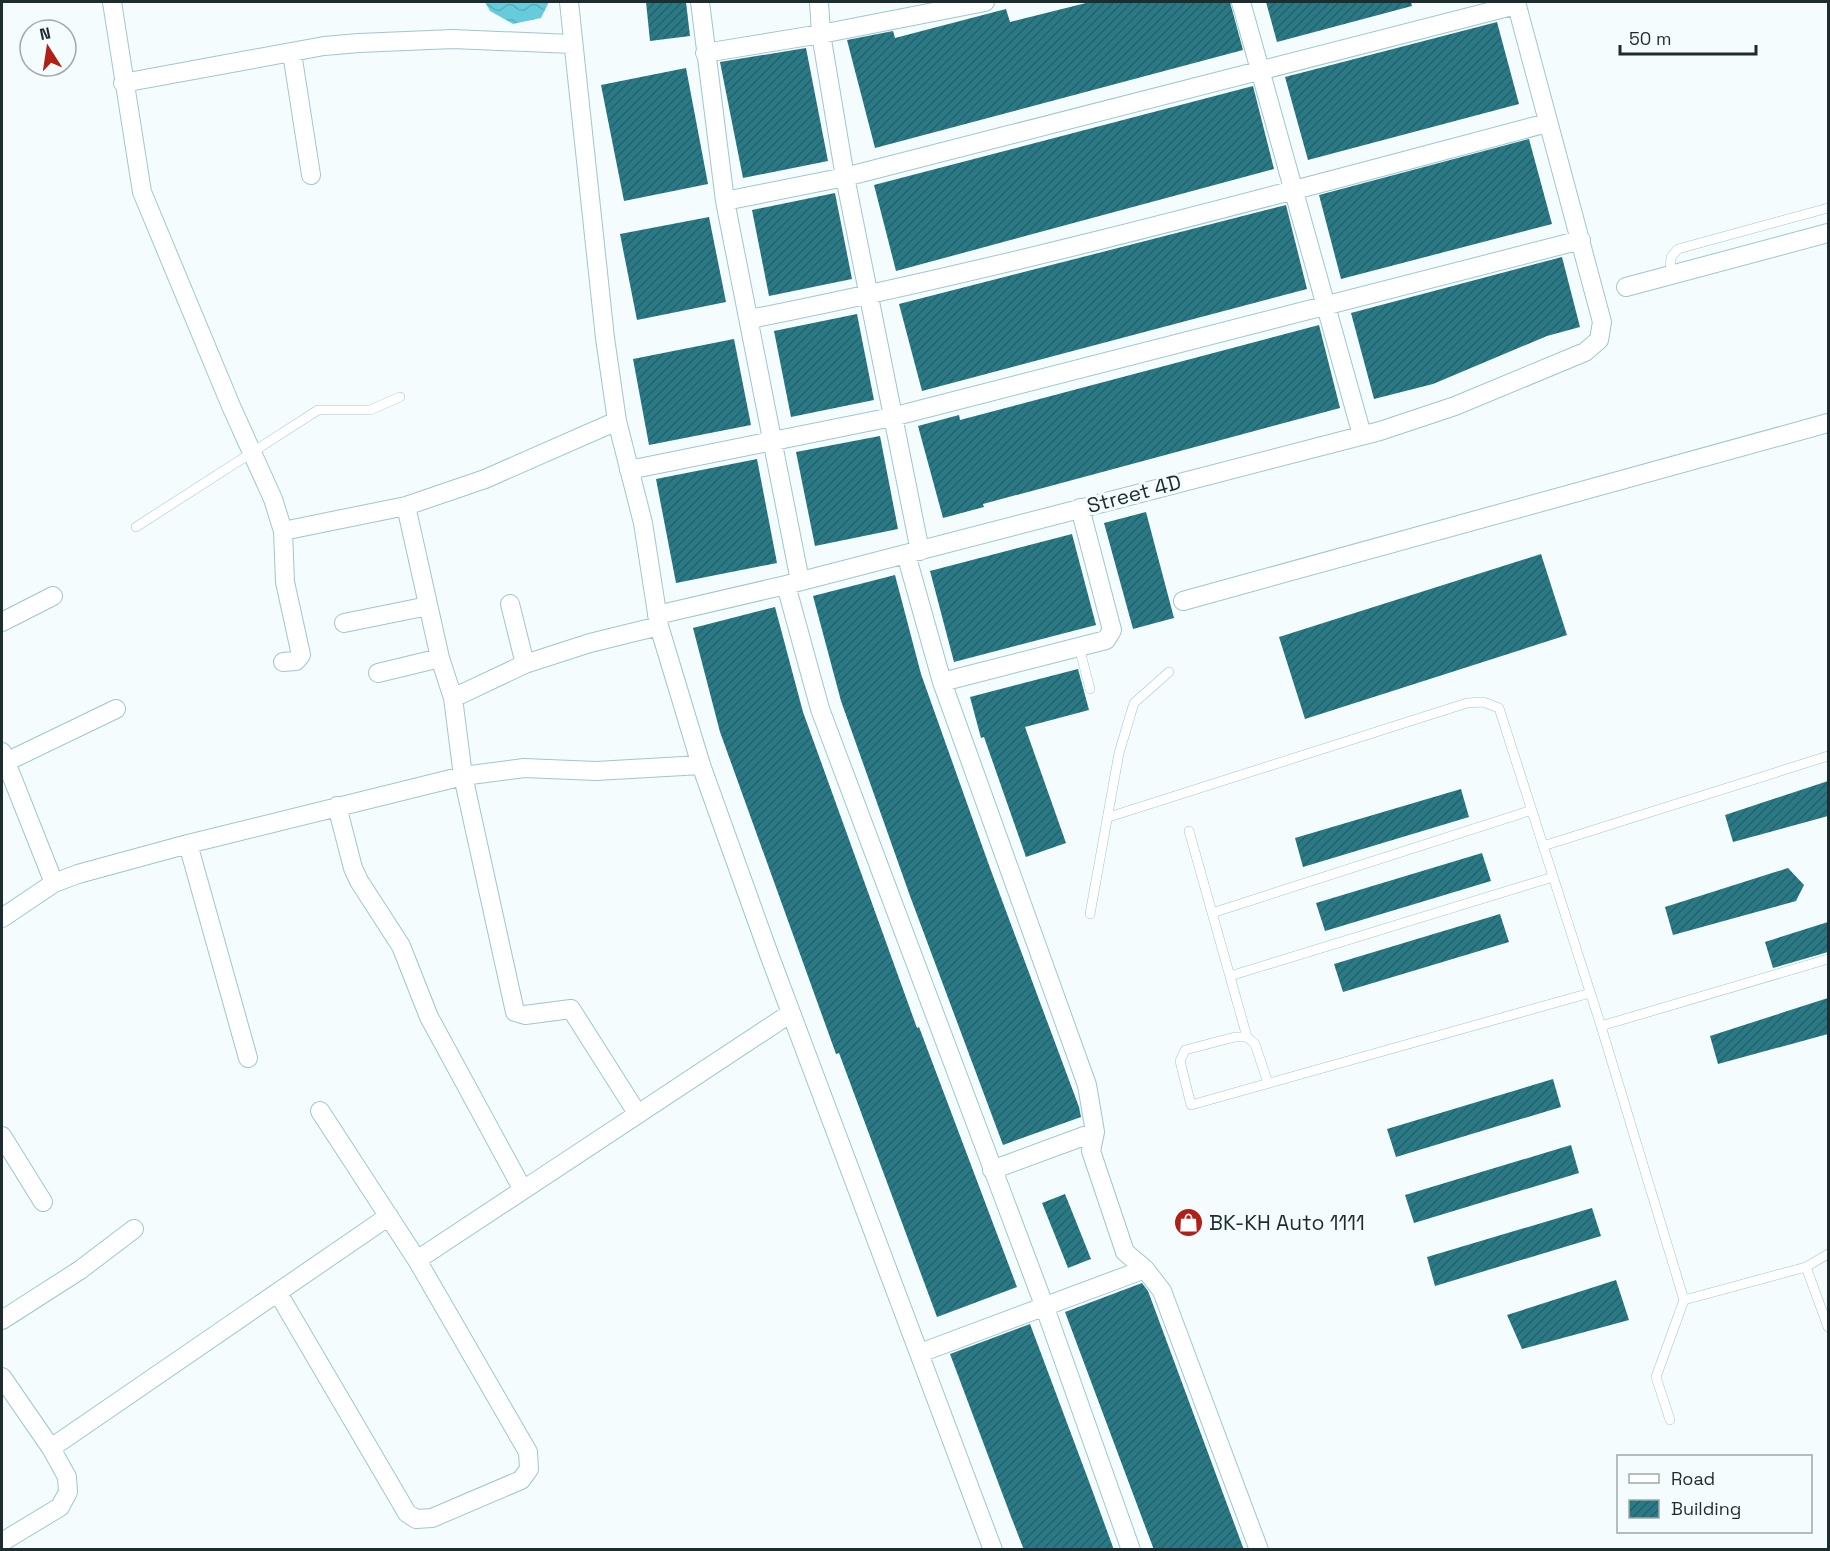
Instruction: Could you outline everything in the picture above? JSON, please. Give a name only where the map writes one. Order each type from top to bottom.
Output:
[{"type":"street","points":[[112,2],[142,192],[273,499],[283,531],[285,582],[301,655],[296,661],[283,662]]},
{"type":"street","points":[[569,2],[572,44],[591,193],[604,338],[617,421],[643,523],[658,620],[701,765],[791,1013],[993,1550]]},
{"type":"street","points":[[700,2],[725,201],[773,442],[793,583],[820,709],[1044,1305],[1131,1550]]},
{"type":"street","points":[[819,2],[821,34],[845,177],[892,417],[913,552],[942,682],[1086,1085],[1095,1132],[1091,1151],[1125,1252],[1145,1269],[1162,1291],[1258,1550]]},
{"type":"street","points":[[705,53],[821,34],[985,2]]},
{"type":"street","points":[[1241,2],[1327,303],[1362,435]]},
{"type":"street","points":[[629,470],[892,417],[1327,303],[1581,240],[1547,123],[1516,3],[845,177],[725,201]]},
{"type":"street","points":[[123,83],[324,46],[453,39],[572,44]]},
{"type":"street","points":[[292,53],[310,176]]},
{"type":"street","points":[[750,319],[868,296],[1293,190],[1547,123]]},
{"type":"street","points":[[1626,287],[1828,232]]},
{"type":"street","name":"Street 4D","points":[[453,698],[525,664],[658,620],[1362,435],[1455,406],[1585,352],[1599,340],[1602,322],[1581,240]]},
{"type":"street","points":[[283,531],[406,506],[485,479],[617,421]]},
{"type":"street","points":[[1183,602],[1828,423]]},
{"type":"street","points":[[406,506],[440,658],[453,698],[463,776],[515,1012],[525,1015],[571,1009],[637,1113]]},
{"type":"street","points":[[942,682],[1106,640],[1112,630],[1080,508]]},
{"type":"street","points":[[2,622],[53,596]]},
{"type":"street","points":[[510,604],[525,664]]},
{"type":"street","points":[[344,623],[428,606]]},
{"type":"street","points":[[378,673],[440,658]]},
{"type":"street","points":[[54,883],[4,757],[116,709]]},
{"type":"street","points":[[2,918],[54,883],[188,844],[463,776],[524,768],[596,771],[701,765]]},
{"type":"street","points":[[337,806],[353,868],[359,881],[401,946],[429,1017],[523,1190]]},
{"type":"street","points":[[188,844],[248,1058]]},
{"type":"street","points":[[417,1260],[791,1013]]},
{"type":"street","points":[[278,1293],[407,1513],[416,1519],[432,1518],[521,1480],[529,1469],[528,1452],[417,1260],[320,1111]]},
{"type":"street","points":[[992,1170],[1095,1132]]},
{"type":"street","points":[[2,1136],[42,1202]]},
{"type":"street","points":[[51,1448],[389,1216]]},
{"type":"street","points":[[2,1320],[80,1270],[134,1229]]},
{"type":"street","points":[[920,1353],[1145,1269]]},
{"type":"street","points":[[2,1542],[60,1508],[68,1492],[67,1477],[51,1448],[4,1385]]},
{"type":"lane","points":[[1670,275],[1671,257],[1678,249],[1828,208]]},
{"type":"lane","points":[[136,527],[318,410],[370,410],[399,397]]},
{"type":"lane","points":[[1079,647],[1090,689]]},
{"type":"lane","points":[[1090,914],[1119,753],[1134,703],[1169,672]]},
{"type":"lane","points":[[1109,817],[1467,703],[1483,702],[1499,708],[1601,1026],[1684,1300],[1656,1377],[1670,1420]]},
{"type":"lane","points":[[1543,846],[1828,756]]},
{"type":"lane","points":[[1212,913],[1532,810]]},
{"type":"lane","points":[[1189,831],[1247,1037],[1256,1044],[1268,1083]]},
{"type":"lane","points":[[1230,976],[1553,877]]},
{"type":"lane","points":[[1601,1026],[1828,959]]},
{"type":"lane","points":[[1247,1037],[1235,1037],[1185,1050],[1180,1061],[1191,1105],[1590,993]]},
{"type":"lane","points":[[1684,1300],[1806,1267],[1828,1254]]},
{"type":"lane","points":[[1806,1267],[1828,1327]]},
{"type":"water","points":[[485,2],[549,2],[541,18],[513,24],[490,11]]},
{"type":"building","points":[[646,2],[686,2],[690,36],[650,41]]},
{"type":"building","points":[[1090,2],[1230,2],[1243,50],[875,148],[847,40],[893,31],[895,38],[1006,9],[1010,22]]},
{"type":"building","points":[[1266,2],[1411,2],[1412,6],[1277,42]]},
{"type":"building","points":[[1497,22],[1519,104],[1308,160],[1285,77]]},
{"type":"building","points":[[806,48],[828,161],[743,178],[720,62]]},
{"type":"building","points":[[686,68],[708,184],[624,201],[601,85]]},
{"type":"building","points":[[1253,86],[1274,169],[896,271],[874,185]]},
{"type":"building","points":[[1529,139],[1552,224],[1341,279],[1319,195]]},
{"type":"building","points":[[835,193],[852,279],[769,296],[752,210]]},
{"type":"building","points":[[1286,205],[1307,289],[922,391],[899,304]]},
{"type":"building","points":[[709,217],[726,302],[637,320],[620,234]]},
{"type":"building","points":[[1562,257],[1580,327],[1547,336],[1433,384],[1374,399],[1351,313]]},
{"type":"building","points":[[857,314],[874,400],[791,417],[774,331]]},
{"type":"building","points":[[1319,325],[1340,408],[983,504],[984,507],[943,518],[918,426],[959,415],[960,420]]},
{"type":"building","points":[[734,339],[751,425],[649,445],[633,359]]},
{"type":"building","points":[[880,436],[898,529],[815,546],[796,452]]},
{"type":"building","points":[[757,459],[777,563],[676,583],[656,479]]},
{"type":"building","points":[[1146,512],[1174,618],[1133,629],[1104,523]]},
{"type":"building","points":[[1072,534],[1096,625],[954,662],[930,571]]},
{"type":"building","points":[[1541,554],[1567,635],[1305,719],[1279,637]]},
{"type":"building","points":[[895,575],[921,674],[1081,1117],[1003,1145],[910,896],[841,701],[813,596]]},
{"type":"building","points":[[775,607],[803,712],[917,1028],[919,1027],[1017,1287],[937,1317],[839,1053],[836,1054],[720,732],[693,628]]},
{"type":"building","points":[[1078,669],[1089,710],[1025,727],[1066,843],[1026,857],[984,737],[981,738],[970,697]]},
{"type":"building","points":[[1828,781],[1828,816],[1733,842],[1725,815]]},
{"type":"building","points":[[1461,789],[1469,817],[1303,867],[1295,838]]},
{"type":"building","points":[[1482,853],[1491,881],[1325,931],[1316,903]]},
{"type":"building","points":[[1788,868],[1804,885],[1796,901],[1673,935],[1665,907]]},
{"type":"building","points":[[1500,914],[1509,942],[1343,992],[1334,964]]},
{"type":"building","points":[[1828,922],[1828,952],[1773,968],[1765,942]]},
{"type":"building","points":[[1828,998],[1828,1034],[1718,1064],[1710,1036]]},
{"type":"building","points":[[1553,1079],[1561,1107],[1396,1157],[1387,1129]]},
{"type":"building","points":[[1571,1145],[1579,1173],[1414,1223],[1405,1195]]},
{"type":"building","points":[[1065,1194],[1091,1259],[1068,1268],[1042,1203]]},
{"type":"building","points":[[1592,1208],[1601,1236],[1435,1286],[1427,1257]]},
{"type":"building","points":[[1616,1280],[1629,1320],[1522,1349],[1507,1315]]},
{"type":"building","points":[[1142,1283],[1148,1291],[1244,1550],[1154,1550],[1065,1312]]},
{"type":"building","points":[[1030,1324],[1114,1550],[1024,1550],[950,1354]]},
{"type":"place","name":"BK-KH Auto 1111","points":[[1188,1223]]}]
